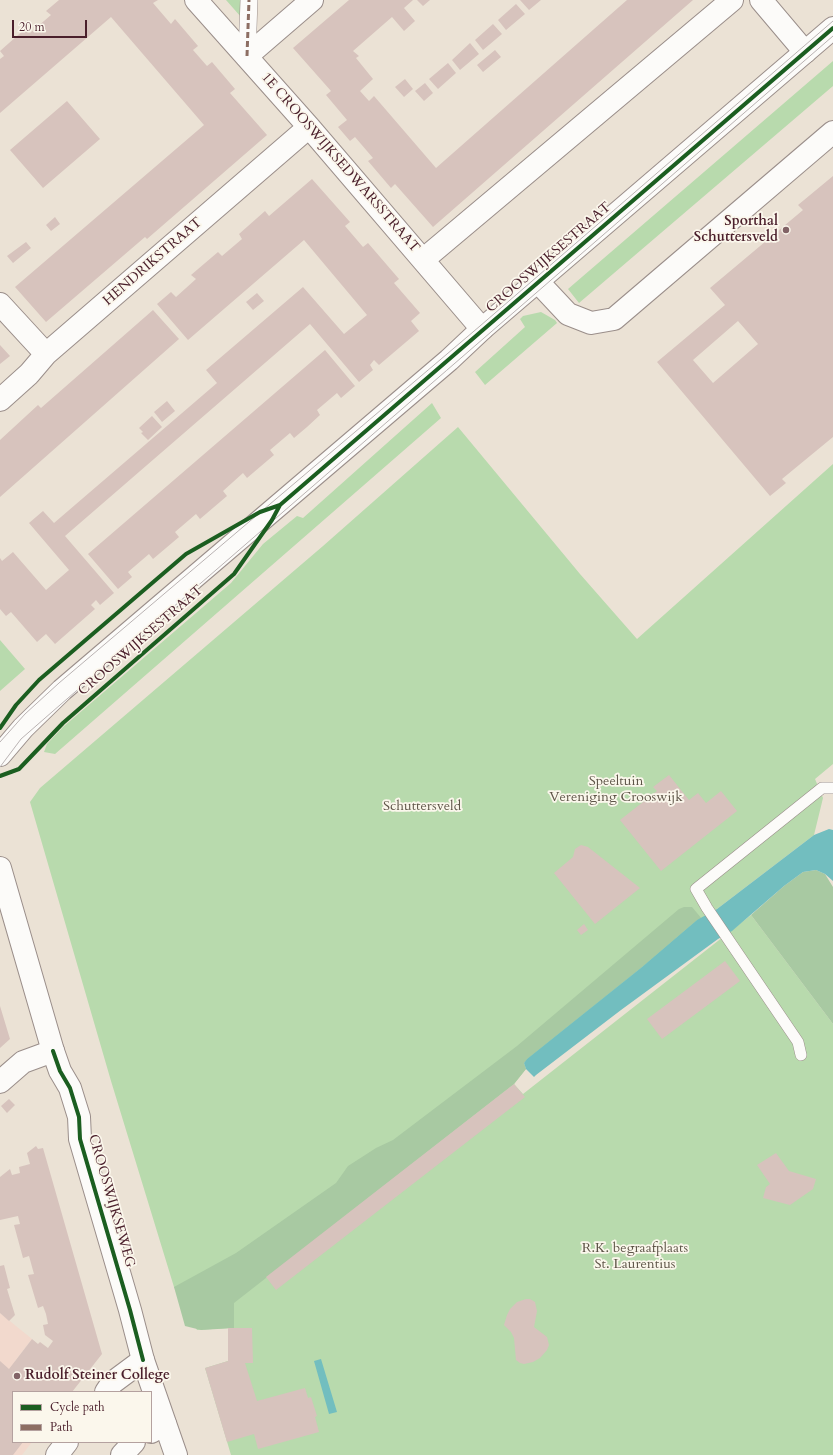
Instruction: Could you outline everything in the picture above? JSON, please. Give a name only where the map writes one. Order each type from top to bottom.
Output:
[{"type":"street","name":"1E CROOSWIJKSEDWARSSTRAAT","points":[[196,0],[247,56],[424,259],[482,329]]},
{"type":"street","points":[[247,56],[249,0]]},
{"type":"street","points":[[247,56],[312,0]]},
{"type":"street","points":[[424,259],[732,0]]},
{"type":"street","points":[[761,0],[804,52]]},
{"type":"street","name":"CROOSWIJKSESTRAAT","points":[[0,755],[22,728],[62,690],[431,376],[482,329],[833,28]]},
{"type":"street","name":"HENDRIKSTRAAT","points":[[0,400],[29,374],[46,354],[309,127]]},
{"type":"street","name":"CROOSWIJKSESTRAAT","points":[[538,282],[568,314],[591,323],[614,319],[833,132]]},
{"type":"street","points":[[0,304],[46,354]]},
{"type":"street","name":"CROOSWIJKSEWEG","points":[[0,868],[53,1051],[60,1071],[70,1088],[79,1117],[80,1139],[130,1310],[150,1391]]},
{"type":"street","points":[[0,1082],[24,1062],[53,1051]]},
{"type":"street","points":[[107,1391],[112,1383],[143,1360]]},
{"type":"street","name":"CROOSWIJKSEWEG","points":[[152,1401],[158,1428],[176,1455]]},
{"type":"street","points":[[57,1455],[66,1443]]},
{"type":"street","points":[[122,1455],[133,1443]]},
{"type":"lane","points":[[802,1055],[798,1042],[707,908],[696,889],[822,788],[833,788]]},
{"type":"shaded area","name":"Rudolf Steiner College","points":[[0,1313],[32,1339],[15,1361],[53,1391],[12,1391],[12,1443],[31,1443],[22,1455],[0,1455]]},
{"type":"green space","points":[[226,0],[240,0],[241,17]]},
{"type":"green space","points":[[833,61],[833,86],[579,303],[568,289]]},
{"type":"green space","points":[[541,312],[555,320],[557,323],[485,385],[475,372],[525,327],[520,319],[523,316]]},
{"type":"green space","points":[[432,403],[441,418],[55,754],[44,752],[47,744],[63,727],[231,583],[263,544],[297,516],[303,518]]},
{"type":"green space","name":"Schuttersveld","points":[[458,427],[580,574],[637,639],[833,464],[833,764],[815,779],[823,798],[814,835],[702,919],[524,1063],[526,1069],[514,1084],[523,1094],[751,915],[833,1024],[833,1455],[231,1455],[205,1368],[228,1361],[228,1328],[197,1330],[174,1287],[111,1081],[30,802],[40,788],[323,546]]},
{"type":"green space","points":[[0,640],[25,669],[0,691]]},
{"type":"green space","points":[[816,870],[825,874],[833,887],[833,1024],[751,915],[784,886],[803,872]]},
{"type":"green space","points":[[684,907],[692,907],[702,919],[697,920],[642,967],[527,1059],[524,1063],[526,1069],[514,1084],[234,1303],[234,1328],[201,1330],[185,1326],[174,1287],[236,1253],[336,1183],[348,1166],[376,1148],[393,1140],[517,1046],[679,909]]},
{"type":"water","points":[[829,829],[833,830],[833,881],[825,874],[816,870],[803,872],[784,886],[732,931],[718,939],[621,1010],[534,1077],[526,1069],[524,1063],[527,1059],[642,967],[697,920],[717,909],[814,835]]},
{"type":"water","points":[[321,1359],[337,1412],[329,1414],[314,1361]]},
{"type":"building","points":[[59,0],[158,0],[153,3],[171,24],[175,19],[198,46],[193,50],[207,66],[212,62],[235,89],[230,93],[267,135],[147,239],[145,237],[46,322],[15,287],[204,125],[111,17],[0,113],[0,59],[4,56],[0,51],[26,28],[30,33],[51,15],[46,11]]},
{"type":"building","points":[[349,0],[413,0],[404,8],[415,21],[404,31],[392,17],[353,51],[359,56],[356,58],[373,79],[360,91],[369,101],[374,96],[436,168],[627,0],[693,0],[433,227],[395,184],[391,188],[368,161],[373,158],[355,137],[350,141],[338,127],[347,120],[326,95],[331,91],[293,48]]},
{"type":"building","points":[[417,0],[430,0],[423,6]]},
{"type":"building","points":[[520,0],[541,0],[529,10]]},
{"type":"building","points":[[516,4],[525,14],[506,30],[498,20]]},
{"type":"building","points":[[493,24],[502,34],[483,50],[475,40]]},
{"type":"building","points":[[470,43],[479,54],[460,70],[452,60]]},
{"type":"building","points":[[495,50],[501,57],[483,72],[477,65]]},
{"type":"building","points":[[448,63],[456,73],[438,89],[429,79]]},
{"type":"building","points":[[405,79],[413,89],[404,97],[395,87]]},
{"type":"building","points":[[425,83],[433,93],[424,101],[415,91]]},
{"type":"building","points":[[67,101],[100,139],[43,188],[10,150]]},
{"type":"building","points":[[833,176],[833,437],[782,479],[786,483],[770,496],[657,362],[725,305],[710,288],[803,210],[798,205]],"holes":[[[738,321],[758,344],[713,383],[693,360]]]},
{"type":"building","points":[[312,179],[350,222],[345,226],[363,247],[368,243],[399,279],[394,283],[420,313],[411,321],[419,331],[379,365],[374,360],[370,365],[373,370],[359,382],[310,324],[65,536],[114,593],[100,605],[96,600],[91,605],[95,609],[55,644],[46,634],[37,642],[11,612],[6,616],[0,609],[0,558],[2,561],[13,552],[46,590],[69,570],[29,523],[43,511],[54,523],[217,383],[206,370],[303,287],[344,334],[367,315],[304,240],[188,340],[157,304],[171,292],[176,297],[196,279],[191,275],[218,252],[222,256],[242,239],[239,234],[265,211],[269,216]]},
{"type":"building","points":[[55,217],[60,224],[51,231],[46,225]]},
{"type":"building","points":[[26,242],[31,248],[13,263],[7,256]]},
{"type":"building","points":[[257,293],[264,301],[253,310],[246,302]]},
{"type":"building","points":[[153,310],[179,339],[0,497],[0,440],[38,405],[41,408]]},
{"type":"building","points":[[0,345],[10,356],[0,364]]},
{"type":"building","points":[[325,350],[355,386],[341,398],[337,393],[317,410],[320,415],[307,427],[294,438],[290,433],[270,450],[274,455],[247,478],[243,473],[223,491],[227,496],[200,519],[196,514],[175,532],[179,537],[153,559],[149,554],[128,572],[132,577],[118,589],[88,554]]},
{"type":"building","points":[[167,401],[175,411],[162,422],[154,412]]},
{"type":"building","points":[[152,416],[162,427],[148,440],[141,433],[143,432],[139,428]]},
{"type":"building","points":[[669,775],[689,800],[698,793],[706,803],[721,791],[737,811],[661,871],[620,820],[657,791],[653,787]]},
{"type":"building","points":[[581,845],[588,847],[640,888],[595,924],[554,873],[573,857],[575,849]]},
{"type":"building","points":[[584,924],[588,930],[581,935],[577,930]]},
{"type":"building","points":[[725,961],[740,981],[662,1039],[647,1019]]},
{"type":"building","points":[[0,1006],[10,1039],[0,1048]]},
{"type":"building","points":[[514,1084],[525,1097],[276,1290],[266,1277]]},
{"type":"building","points":[[9,1099],[15,1105],[7,1113],[1,1106]]},
{"type":"building","points":[[36,1146],[38,1149],[43,1148],[102,1354],[73,1391],[12,1391],[12,1443],[22,1443],[13,1455],[0,1455],[0,1361],[9,1369],[32,1339],[38,1344],[40,1342],[48,1348],[53,1341],[45,1335],[43,1325],[48,1324],[46,1314],[43,1306],[38,1308],[28,1275],[34,1274],[29,1256],[23,1258],[14,1225],[20,1224],[18,1216],[0,1220],[0,1177],[10,1169],[12,1175],[20,1173],[19,1167],[30,1164],[27,1153]]},
{"type":"building","points":[[776,1153],[789,1171],[816,1179],[813,1189],[790,1205],[763,1198],[766,1187],[770,1184],[757,1165]]},
{"type":"building","points":[[4,1265],[10,1288],[7,1289],[15,1315],[9,1321],[0,1313],[0,1266]]},
{"type":"building","points":[[530,1299],[535,1302],[537,1311],[534,1327],[547,1337],[549,1345],[547,1350],[540,1358],[533,1362],[524,1364],[516,1360],[514,1338],[511,1332],[504,1325],[510,1309],[517,1302]]},
{"type":"building","points":[[228,1328],[252,1328],[253,1363],[245,1363],[257,1401],[305,1388],[308,1398],[311,1397],[317,1416],[315,1417],[319,1432],[258,1449],[254,1434],[227,1442],[205,1368],[228,1361]]},
{"type":"tram line","points":[[0,742],[25,714],[59,683],[480,326],[833,21]]},
{"type":"tram line","points":[[0,767],[21,739],[833,36]]},
{"type":"marked path","points":[[247,56],[249,0]]},
{"type":"cycle path","points":[[0,728],[16,705],[39,680],[186,554],[260,512],[280,505],[833,28]]},
{"type":"cycle path","points":[[0,776],[19,769],[63,723],[234,574],[272,520],[280,505]]},
{"type":"cycle path","points":[[53,1051],[60,1071],[70,1088],[79,1117],[80,1139],[130,1310],[143,1360]]},
{"type":"place","name":"Sporthal Schuttersveld","points":[[786,230]]},
{"type":"place","name":"Rudolf Steiner College","points":[[17,1376]]},
{"type":"park label","name":"Speeltuin Vereniging Crooswijk","points":[[616,790]]},
{"type":"park label","name":"R.K. begraafplaats St. Laurentius","points":[[635,1258]]}]
